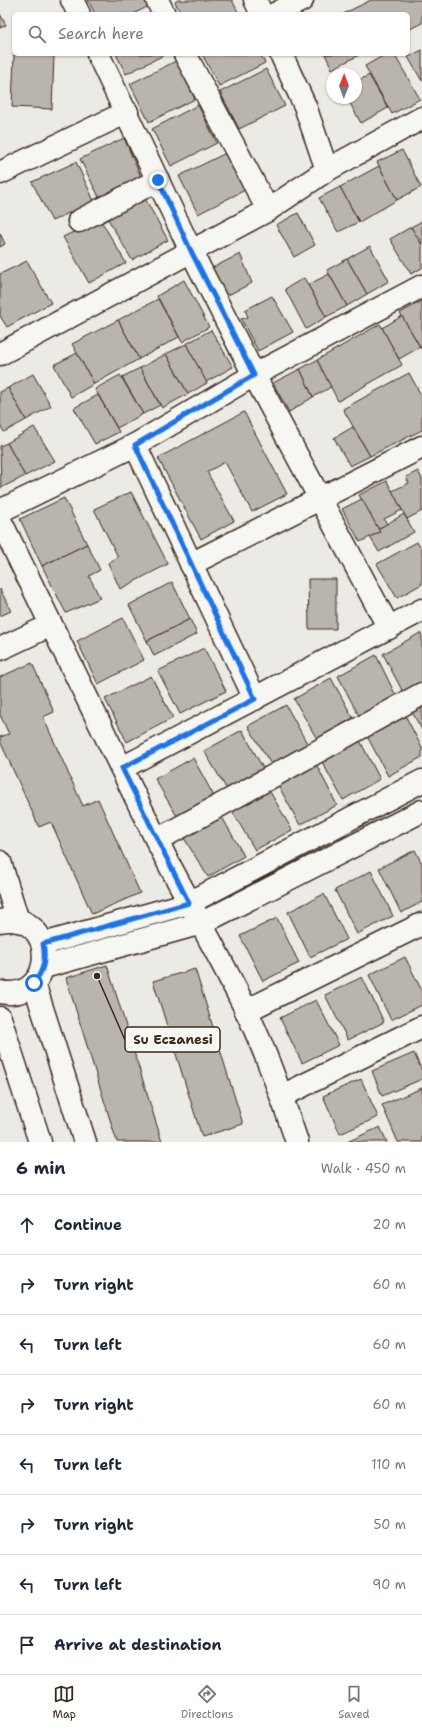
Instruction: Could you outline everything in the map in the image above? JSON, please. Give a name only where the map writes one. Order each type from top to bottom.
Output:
[{"type":"street","points":[[72,0],[78,12]]},
{"type":"street","points":[[157,0],[163,12]]},
{"type":"street","points":[[255,0],[261,12]]},
{"type":"street","points":[[279,12],[302,0]]},
{"type":"street","points":[[99,56],[127,112],[191,251],[319,499],[389,628]]},
{"type":"street","points":[[186,56],[268,210]]},
{"type":"street","points":[[282,56],[305,106],[327,170]]},
{"type":"street","points":[[0,174],[127,112]]},
{"type":"street","points":[[0,354],[268,210],[327,170],[422,118]]},
{"type":"street","points":[[79,221],[158,180]]},
{"type":"street","points":[[0,511],[135,445],[254,375],[422,286]]},
{"type":"street","points":[[135,445],[255,699]]},
{"type":"street","points":[[191,564],[422,447]]},
{"type":"street","points":[[0,520],[157,840],[189,903],[202,923],[246,1011],[282,1096],[297,1142]]},
{"type":"street","points":[[122,768],[422,610]]},
{"type":"street","points":[[0,649],[51,624]]},
{"type":"street","points":[[157,840],[422,694]]},
{"type":"street","points":[[43,944],[189,903],[422,781]]},
{"type":"street","points":[[0,992],[13,992],[25,989],[39,975],[202,923],[422,811]]},
{"type":"street","points":[[0,862],[9,921],[34,929],[43,944],[45,955],[39,975],[85,1142]]},
{"type":"street","points":[[246,1011],[422,924]]},
{"type":"street","points":[[0,1018],[40,1142]]},
{"type":"street","points":[[282,1096],[422,1027]]},
{"type":"building","points":[[88,0],[146,0],[149,6],[137,12],[94,12]]},
{"type":"building","points":[[178,0],[232,0],[238,12],[180,12],[175,2]]},
{"type":"building","points":[[371,0],[422,0],[422,23],[410,29],[410,12],[347,12]]},
{"type":"building","points":[[0,14],[6,25],[0,28]]},
{"type":"building","points":[[422,50],[422,81],[408,57]]},
{"type":"building","points":[[14,56],[54,56],[52,109],[12,107]]},
{"type":"building","points":[[117,56],[162,56],[126,74]]},
{"type":"building","points":[[203,56],[261,56],[265,63],[219,86]]},
{"type":"building","points":[[326,56],[357,56],[332,68]]},
{"type":"building","points":[[382,56],[395,56],[420,99],[392,114],[365,66]]},
{"type":"building","points":[[176,61],[195,99],[149,122],[130,84]]},
{"type":"building","points":[[266,69],[285,106],[239,129],[220,92]]},
{"type":"building","points":[[369,75],[388,108],[361,123],[350,104],[362,104],[362,79]]},
{"type":"building","points":[[198,105],[217,143],[171,166],[152,129]]},
{"type":"building","points":[[124,138],[141,177],[99,197],[80,159]]},
{"type":"building","points":[[402,150],[421,187],[397,200],[377,162]]},
{"type":"building","points":[[226,153],[245,190],[198,214],[179,176]]},
{"type":"building","points":[[76,162],[94,201],[52,221],[32,182]]},
{"type":"building","points":[[379,166],[397,200],[359,222],[340,187]]},
{"type":"building","points":[[340,187],[359,222],[338,232],[319,198]]},
{"type":"building","points":[[143,195],[168,240],[132,260],[105,214]]},
{"type":"building","points":[[298,213],[315,245],[294,257],[276,225]]},
{"type":"building","points":[[100,219],[126,263],[89,283],[63,237]]},
{"type":"building","points":[[422,221],[422,245],[411,227]]},
{"type":"building","points":[[411,227],[422,245],[422,268],[411,274],[390,239]]},
{"type":"building","points":[[0,233],[5,244],[0,247]]},
{"type":"building","points":[[370,246],[389,281],[367,294],[347,259]]},
{"type":"building","points":[[240,254],[252,283],[224,297],[210,269]]},
{"type":"building","points":[[347,259],[367,294],[347,306],[327,270]]},
{"type":"building","points":[[27,261],[51,303],[7,327],[0,316],[0,274]]},
{"type":"building","points":[[329,274],[347,306],[326,317],[308,285]]},
{"type":"building","points":[[304,278],[326,317],[306,329],[285,289]]},
{"type":"building","points":[[184,280],[209,327],[182,342],[157,296]]},
{"type":"building","points":[[272,296],[293,332],[258,351],[241,319],[248,317],[245,310]]},
{"type":"building","points":[[158,299],[179,337],[139,359],[118,320]]},
{"type":"building","points":[[422,301],[422,350],[400,313]]},
{"type":"building","points":[[402,316],[420,347],[399,359],[382,328]]},
{"type":"building","points":[[118,320],[139,359],[94,384],[72,344]]},
{"type":"building","points":[[380,324],[402,365],[338,401],[317,360]]},
{"type":"building","points":[[211,330],[233,367],[206,382],[186,344]]},
{"type":"building","points":[[186,344],[207,383],[188,394],[166,354]]},
{"type":"building","points":[[77,353],[94,384],[71,397],[54,365]]},
{"type":"building","points":[[166,354],[188,394],[162,408],[140,368]]},
{"type":"building","points":[[317,360],[331,387],[313,397],[300,369]]},
{"type":"building","points":[[140,368],[160,405],[143,414],[122,377]]},
{"type":"building","points":[[300,369],[313,397],[289,412],[273,383]]},
{"type":"building","points":[[409,373],[422,397],[422,430],[370,456],[343,409]]},
{"type":"building","points":[[33,374],[51,406],[26,420],[8,388]]},
{"type":"building","points":[[120,375],[143,414],[117,428],[95,389]]},
{"type":"building","points":[[8,388],[26,420],[4,432],[0,425],[0,392]]},
{"type":"building","points":[[98,395],[119,432],[95,444],[74,408]]},
{"type":"building","points":[[244,412],[287,494],[252,512],[225,462],[207,472],[234,521],[201,539],[158,458]]},
{"type":"building","points":[[34,427],[55,461],[25,476],[7,443]]},
{"type":"building","points":[[353,427],[370,456],[350,466],[334,438]]},
{"type":"building","points":[[7,443],[25,476],[1,488],[0,446]]},
{"type":"building","points":[[418,471],[422,479],[422,511],[407,519],[392,491],[409,483],[406,477]]},
{"type":"building","points":[[387,481],[402,510],[384,519],[387,524],[378,529],[359,495]]},
{"type":"building","points":[[131,492],[168,564],[120,589],[108,563],[118,557],[94,509]]},
{"type":"building","points":[[64,498],[87,544],[42,566],[20,519]]},
{"type":"building","points":[[362,499],[380,532],[360,542],[342,509]]},
{"type":"building","points":[[404,514],[414,532],[379,552],[370,537],[380,532],[378,529]]},
{"type":"building","points":[[417,542],[422,551],[422,584],[397,598],[377,564]]},
{"type":"building","points":[[87,544],[100,570],[89,576],[100,598],[66,613],[42,566]]},
{"type":"building","points":[[308,579],[336,579],[336,629],[309,629]]},
{"type":"building","points":[[172,582],[190,619],[147,641],[129,605]]},
{"type":"building","points":[[0,589],[11,611],[0,616]]},
{"type":"building","points":[[123,618],[144,660],[98,684],[77,641]]},
{"type":"building","points":[[190,619],[197,634],[154,656],[147,641]]},
{"type":"building","points":[[420,633],[422,636],[422,684],[404,694],[383,654]]},
{"type":"building","points":[[204,648],[226,691],[180,714],[158,671]]},
{"type":"building","points":[[376,655],[396,696],[359,716],[338,676]]},
{"type":"building","points":[[32,663],[54,712],[43,717],[83,806],[98,799],[140,893],[92,914],[51,822],[39,827],[0,741],[0,737],[9,734],[0,715],[0,677]]},
{"type":"building","points":[[151,676],[173,718],[127,742],[105,699]]},
{"type":"building","points":[[331,678],[353,718],[317,739],[294,699]]},
{"type":"building","points":[[286,705],[308,745],[272,766],[248,726]]},
{"type":"building","points":[[422,706],[422,730],[412,712]]},
{"type":"building","points":[[405,715],[422,748],[422,757],[388,776],[367,736]]},
{"type":"building","points":[[242,730],[264,770],[228,791],[204,751]]},
{"type":"building","points":[[359,739],[380,779],[343,800],[321,760]]},
{"type":"building","points":[[193,758],[215,798],[178,818],[155,779]]},
{"type":"building","points":[[316,764],[337,805],[300,825],[278,785]]},
{"type":"building","points":[[269,790],[292,830],[255,850],[232,811]]},
{"type":"building","points":[[222,817],[244,856],[208,877],[184,838]]},
{"type":"building","points":[[415,850],[422,864],[422,902],[401,913],[379,868]]},
{"type":"building","points":[[371,871],[393,916],[357,934],[335,890]]},
{"type":"building","points":[[324,894],[347,939],[310,957],[288,912]]},
{"type":"building","points":[[277,918],[299,963],[263,981],[240,936]]},
{"type":"building","points":[[405,957],[422,991],[422,1005],[391,1020],[369,975]]},
{"type":"building","points":[[107,965],[162,1142],[117,1142],[66,978]]},
{"type":"building","points":[[195,969],[243,1124],[202,1137],[153,981]]},
{"type":"building","points":[[362,977],[384,1022],[348,1040],[325,995]]},
{"type":"building","points":[[316,1000],[339,1045],[302,1063],[280,1018]]},
{"type":"building","points":[[414,1053],[422,1071],[422,1079],[382,1096],[372,1071]]},
{"type":"building","points":[[361,1079],[378,1117],[340,1134],[323,1096]]},
{"type":"building","points":[[422,1088],[422,1142],[398,1142],[382,1105]]},
{"type":"building","points":[[380,1127],[387,1142],[347,1142]]},
{"type":"place","name":"Su Eczanesi","points":[[97,976]]},
{"type":"route","points":[[34,983],[44,967],[45,955],[43,944],[189,903],[122,768],[255,699],[135,445],[254,375],[191,251],[158,180]]}]
